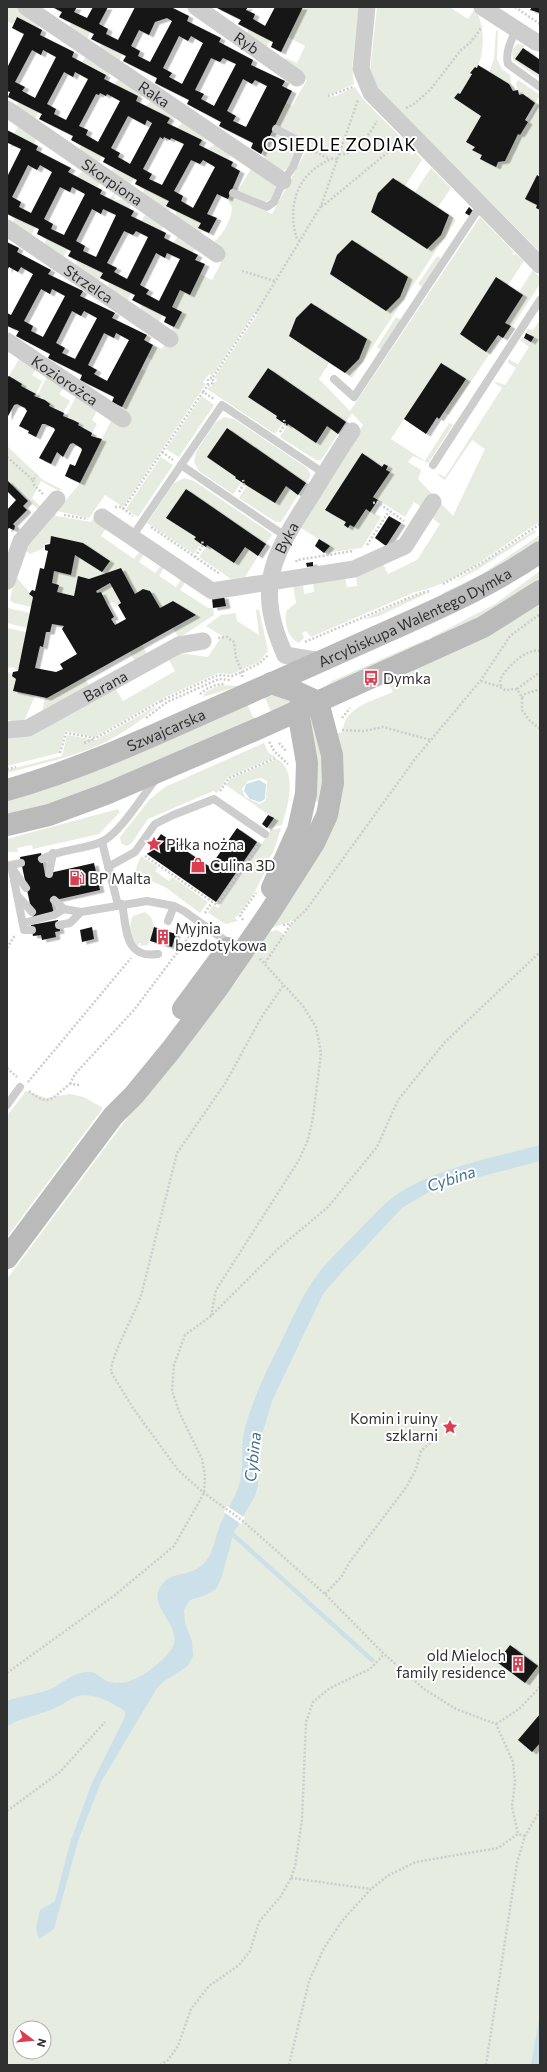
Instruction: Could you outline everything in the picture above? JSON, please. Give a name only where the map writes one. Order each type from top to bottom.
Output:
[{"type":"street","name":"Raka","points":[[26,7],[283,181]]},
{"type":"street","name":"Ryb","points":[[196,7],[297,78]]},
{"type":"street","points":[[367,7],[362,69],[371,93],[540,265]]},
{"type":"street","points":[[482,7],[516,30],[540,43]]},
{"type":"street","name":"Skorpiona","points":[[7,109],[217,254]]},
{"type":"street","name":"Strzelca","points":[[7,228],[170,339]]},
{"type":"street","name":"Koziorożca","points":[[7,341],[123,419]]},
{"type":"street","name":"Byka","points":[[278,654],[277,634],[272,615],[270,582],[272,567],[285,536],[352,431]]},
{"type":"street","points":[[7,581],[21,541],[57,499]]},
{"type":"street","points":[[102,517],[212,591],[354,570],[405,546],[433,502]]},
{"type":"street","name":"Arcybiskupa Walentego Dymka","points":[[307,703],[321,661],[477,590],[517,568],[540,552]]},
{"type":"street","name":"Arcybiskupa Walentego Dymka","points":[[307,703],[483,627],[540,591]]},
{"type":"street","name":"Barana","points":[[7,730],[28,728],[178,645],[203,641]]},
{"type":"street","points":[[307,703],[271,683],[278,654],[321,661]]},
{"type":"street","name":"Szwajcarska","points":[[7,790],[54,776],[110,754],[321,661]]},
{"type":"street","points":[[7,825],[49,815],[79,805],[162,771],[307,703]]},
{"type":"street","points":[[7,1258],[113,1116],[134,1095],[171,1050],[243,951],[252,917],[275,881],[298,830],[306,794],[307,703]]},
{"type":"lane","points":[[516,30],[509,46],[507,58],[508,64],[540,87]]},
{"type":"lane","points":[[233,194],[267,207],[274,202],[283,181],[293,167],[302,145],[299,141],[276,129]]},
{"type":"lane","points":[[334,379],[354,397],[481,205]]},
{"type":"lane","points":[[433,465],[540,300]]},
{"type":"lane","points":[[132,537],[222,405],[325,474]]},
{"type":"lane","points":[[181,465],[285,536]]},
{"type":"lane","points":[[42,859],[53,853],[102,842],[115,832],[162,771]]},
{"type":"lane","points":[[108,868],[136,850],[155,824],[173,815],[214,800],[265,834]]},
{"type":"lane","points":[[102,842],[129,943],[134,950],[146,956],[158,954]]},
{"type":"lane","points":[[47,872],[53,853]]},
{"type":"lane","points":[[9,865],[21,863]]},
{"type":"lane","points":[[9,865],[24,876]]},
{"type":"lane","points":[[9,865],[26,888]]},
{"type":"lane","points":[[9,865],[24,930],[32,930]]},
{"type":"lane","points":[[16,894],[29,900]]},
{"type":"lane","points":[[16,894],[32,912]]},
{"type":"lane","points":[[53,904],[64,909],[81,912],[147,901],[174,906],[243,951]]},
{"type":"lane","points":[[168,921],[174,906]]},
{"type":"lane","points":[[23,922],[54,915],[64,909]]},
{"type":"lane","points":[[59,925],[70,923],[81,912]]},
{"type":"lane","points":[[7,1105],[20,1087]]},
{"type":"path","points":[[515,7],[540,24]]},
{"type":"path","points":[[400,110],[414,104],[430,90],[461,50],[470,43],[482,27]]},
{"type":"path","points":[[328,96],[357,85]]},
{"type":"path","points":[[208,385],[208,379],[213,377],[321,206],[358,99]]},
{"type":"path","points":[[339,154],[347,153],[358,146],[368,136],[378,119]]},
{"type":"path","points":[[321,206],[405,138]]},
{"type":"path","points":[[308,148],[330,159],[337,159]]},
{"type":"path","points":[[300,241],[297,239],[292,222],[293,209],[297,193],[310,173],[330,159]]},
{"type":"path","points":[[242,271],[275,281]]},
{"type":"path","points":[[213,377],[213,383],[208,385],[122,508],[224,577]]},
{"type":"path","points":[[203,392],[214,399]]},
{"type":"path","points":[[162,452],[173,460]]},
{"type":"path","points":[[7,457],[33,480],[37,475]]},
{"type":"path","points":[[364,550],[389,511],[377,502],[373,503]]},
{"type":"path","points":[[440,586],[485,561],[540,524]]},
{"type":"path","points":[[195,557],[203,545],[202,542]]},
{"type":"path","points":[[294,565],[297,560],[354,551]]},
{"type":"path","points":[[300,644],[418,594],[433,590]]},
{"type":"path","points":[[266,963],[292,923],[306,910],[431,740],[481,680],[510,636],[540,614]]},
{"type":"path","points":[[203,641],[222,637],[231,639],[236,645],[236,658],[242,672],[242,678]]},
{"type":"path","points":[[501,686],[500,680],[507,670],[532,650],[540,651]]},
{"type":"path","points":[[60,754],[66,733],[96,738],[162,702],[218,675],[227,677],[242,672],[278,654]]},
{"type":"path","points":[[248,669],[249,673]]},
{"type":"path","points":[[481,680],[491,685],[501,686],[505,690],[517,689],[540,672]]},
{"type":"path","points":[[517,689],[522,698],[522,710],[529,720],[540,729]]},
{"type":"path","points":[[522,698],[525,694],[540,689]]},
{"type":"path","points":[[340,721],[345,713],[354,705]]},
{"type":"path","points":[[338,729],[364,731],[383,727],[431,740]]},
{"type":"path","points":[[214,800],[229,778],[276,758]]},
{"type":"path","points":[[7,769],[19,766]]},
{"type":"path","points":[[136,850],[217,905],[265,834]]},
{"type":"path","points":[[208,915],[204,912],[212,902]]},
{"type":"path","points":[[279,927],[292,923]]},
{"type":"path","points":[[132,958],[23,1086],[41,1101],[52,1098],[70,1084],[75,1074],[134,1010],[188,938],[196,932]]},
{"type":"path","points":[[211,1316],[216,1290],[299,1160],[308,1140],[321,1053],[316,1027],[303,1006],[283,986],[266,963],[243,951]]},
{"type":"path","points":[[7,1673],[109,1599],[174,1546],[204,1494],[205,1475],[202,1459],[180,1414],[172,1391],[174,1365],[185,1335],[211,1316],[279,1248],[328,1207],[377,1147],[398,1100],[440,1048],[540,952]]},
{"type":"path","points":[[283,986],[261,1018],[226,1082],[177,1153],[141,1296],[111,1367],[113,1376],[178,1470],[204,1494],[243,1521],[325,1594],[384,1654],[424,1689],[456,1709],[496,1724],[513,1762],[515,1782],[512,1807],[518,1834]]},
{"type":"path","points":[[70,1084],[80,1085]]},
{"type":"path","points":[[325,1594],[342,1576],[349,1563],[407,1486],[416,1469],[421,1451],[438,1436]]},
{"type":"path","points":[[160,2065],[168,2060],[178,2046],[191,2009],[209,1986],[239,1965],[250,1951],[259,1922],[281,1896],[291,1878],[295,1866],[302,1820],[306,1722],[313,1702],[330,1688],[370,1669],[384,1654]]},
{"type":"path","points":[[496,1724],[520,1709],[539,1691],[540,1687]]},
{"type":"path","points":[[7,1811],[60,1772],[105,1722]]},
{"type":"path","points":[[486,2065],[518,1863],[525,1836],[540,1810]]},
{"type":"path","points":[[518,1834],[525,1836]]},
{"type":"path","points":[[289,2065],[310,1982],[324,1948],[342,1921],[371,1889],[389,1876],[416,1862],[498,1848],[518,1834]]},
{"type":"path","points":[[291,1878],[371,1889]]},
{"type":"shaded area","points":[[8,7],[19,7],[41,22],[38,28],[17,17],[13,24],[7,21]]},
{"type":"shaded area","points":[[303,7],[359,7],[352,67],[354,84],[329,95],[328,97],[336,96],[355,87],[363,99],[412,149],[410,153],[413,155],[415,152],[422,160],[405,186],[393,178],[371,212],[427,249],[449,215],[456,220],[352,378],[345,373],[367,339],[311,303],[289,336],[329,363],[319,379],[350,411],[480,217],[514,252],[512,253],[514,255],[516,254],[524,261],[508,285],[496,277],[460,334],[486,351],[495,338],[498,341],[449,415],[444,412],[465,379],[441,363],[391,439],[425,461],[449,423],[453,425],[428,463],[413,456],[408,462],[421,470],[418,479],[453,516],[485,449],[472,440],[445,480],[438,475],[439,474],[445,477],[502,388],[494,381],[505,385],[516,368],[508,363],[508,360],[518,364],[529,347],[520,340],[523,337],[531,342],[534,337],[526,332],[528,329],[533,330],[540,320],[540,522],[480,562],[448,581],[431,588],[415,592],[311,637],[306,631],[302,633],[304,638],[299,643],[289,634],[286,624],[287,610],[296,603],[293,585],[303,583],[304,594],[314,592],[313,582],[345,577],[347,587],[357,586],[356,575],[383,564],[388,574],[417,560],[440,524],[414,502],[405,517],[373,497],[389,472],[365,456],[330,511],[354,527],[366,509],[381,517],[362,548],[324,553],[329,546],[298,526],[363,425],[352,413],[346,422],[268,368],[248,397],[277,416],[276,418],[283,423],[275,434],[207,389],[217,380],[214,378],[257,315],[255,312],[212,376],[209,374],[203,382],[206,384],[123,507],[105,495],[89,518],[57,511],[80,483],[112,419],[126,413],[122,407],[141,369],[146,371],[152,360],[147,357],[153,345],[162,349],[181,312],[172,307],[180,290],[190,295],[200,274],[212,280],[221,263],[211,244],[218,238],[228,223],[232,212],[232,207],[228,201],[230,195],[272,214],[311,142],[275,125],[286,103],[292,106],[307,80],[282,62],[285,58],[297,63],[305,46],[288,37]],"holes":[[[330,274],[408,277],[386,311]]]},
{"type":"shaded area","points":[[377,7],[450,7],[468,19],[474,10],[478,14],[482,28],[483,44],[478,66],[471,73],[472,74],[460,94],[458,93],[454,98],[481,116],[473,150],[496,166],[498,162],[505,161],[517,134],[520,135],[540,100],[540,174],[534,180],[528,192],[537,205],[536,208],[540,210],[540,252],[378,89],[370,71]]},
{"type":"shaded area","points":[[71,23],[90,32],[86,42],[69,28]]},
{"type":"shaded area","points":[[248,29],[270,40],[265,50],[247,35]]},
{"type":"shaded area","points":[[498,30],[497,59],[502,69],[510,75],[512,87],[495,75],[494,76],[489,73],[494,59],[496,31]]},
{"type":"shaded area","points":[[101,44],[122,54],[119,62],[100,50]]},
{"type":"shaded area","points":[[517,44],[525,45],[515,59],[540,75],[540,79],[513,60],[512,50]]},
{"type":"shaded area","points":[[86,56],[110,72],[107,80],[104,79],[106,74],[82,62]]},
{"type":"shaded area","points":[[120,79],[142,95],[139,103],[136,101],[138,96],[113,84]]},
{"type":"shaded area","points":[[518,80],[540,95],[535,103],[523,94],[519,95],[516,84]]},
{"type":"shaded area","points":[[153,100],[174,117],[170,125],[167,123],[170,118],[145,106]]},
{"type":"shaded area","points":[[18,102],[38,112],[34,121],[16,107]]},
{"type":"shaded area","points":[[182,123],[205,137],[201,145],[199,145],[201,140],[177,128]]},
{"type":"shaded area","points":[[18,127],[38,136],[34,144],[14,134]]},
{"type":"shaded area","points":[[272,131],[289,139],[297,147],[296,154],[292,161],[288,167],[282,171],[262,162]]},
{"type":"shaded area","points":[[216,144],[232,153],[229,159],[208,149]]},
{"type":"shaded area","points":[[81,145],[102,156],[99,162],[94,164],[79,150]]},
{"type":"shaded area","points":[[252,167],[276,186],[273,198],[263,203],[233,190],[234,187],[239,189]]},
{"type":"shaded area","points":[[113,168],[134,178],[129,188],[111,173]]},
{"type":"shaded area","points":[[431,168],[451,188],[438,207],[415,192]]},
{"type":"shaded area","points":[[84,170],[101,180],[98,187],[77,177]]},
{"type":"shaded area","points":[[144,189],[169,201],[167,206],[171,208],[167,212],[142,197]]},
{"type":"shaded area","points":[[116,192],[123,195],[114,195],[115,200],[129,199],[133,202],[129,209],[109,199]]},
{"type":"shaded area","points":[[176,211],[201,223],[198,228],[203,230],[201,233],[176,220]]},
{"type":"shaded area","points":[[146,214],[165,224],[161,231],[141,221]]},
{"type":"shaded area","points":[[14,217],[35,228],[30,238],[13,224]]},
{"type":"shaded area","points":[[178,236],[197,245],[193,253],[173,243]]},
{"type":"shaded area","points":[[46,239],[67,250],[62,259],[44,246]]},
{"type":"shaded area","points":[[437,256],[441,258],[422,287],[418,284]]},
{"type":"shaded area","points":[[77,261],[103,273],[99,281],[76,267]]},
{"type":"shaded area","points":[[533,270],[540,278],[540,284],[512,327],[505,323],[523,295],[519,292]]},
{"type":"shaded area","points":[[109,283],[131,293],[127,303],[108,287]]},
{"type":"shaded area","points":[[141,304],[163,315],[157,325],[140,312]]},
{"type":"shaded area","points":[[396,317],[401,320],[381,350],[377,347]]},
{"type":"shaded area","points":[[21,356],[37,368],[32,375],[42,381],[36,394],[21,386],[22,384],[9,376]]},
{"type":"shaded area","points":[[48,375],[65,386],[59,394],[70,401],[63,413],[49,406],[50,404],[37,396]]},
{"type":"shaded area","points":[[77,395],[98,409],[92,420],[97,424],[92,433],[66,416]]},
{"type":"shaded area","points":[[202,396],[214,405],[179,457],[166,449]]},
{"type":"shaded area","points":[[224,417],[234,419],[307,468],[311,475],[306,483],[227,428],[235,479],[241,483],[233,494],[199,471],[194,462],[196,452],[215,423]]},
{"type":"shaded area","points":[[288,424],[316,443],[327,426],[338,434],[321,460],[316,460],[280,437]]},
{"type":"shaded area","points":[[7,446],[43,480],[61,489],[59,491],[41,481],[32,498],[41,507],[39,510],[7,480]]},
{"type":"shaded area","points":[[161,457],[173,465],[138,517],[126,509]]},
{"type":"shaded area","points":[[184,478],[194,481],[269,532],[272,535],[266,544],[186,489],[167,518],[196,537],[194,539],[201,544],[194,554],[147,523],[174,483]]},
{"type":"shaded area","points":[[247,485],[275,503],[286,486],[298,495],[281,522],[276,522],[239,498]]},
{"type":"shaded area","points":[[100,508],[106,512],[107,527],[101,536],[134,559],[141,550],[145,552],[139,562],[155,573],[162,564],[165,566],[159,576],[176,587],[182,578],[186,581],[180,590],[208,608],[213,608],[214,615],[179,638],[150,591],[143,589],[135,594],[121,568],[89,579],[78,577],[74,596],[57,592],[59,585],[52,583],[54,571],[71,575],[75,555],[102,571],[110,560],[83,543],[51,537],[50,544],[46,543],[44,548],[30,554],[24,549],[55,513],[56,516],[91,522]]},
{"type":"shaded area","points":[[535,530],[536,532],[477,570],[453,582]]},
{"type":"shaded area","points":[[540,535],[540,540],[512,560],[442,598],[443,593],[482,574]]},
{"type":"shaded area","points":[[207,545],[234,563],[245,547],[258,556],[245,577],[231,579],[199,557]]},
{"type":"shaded area","points":[[540,571],[540,581],[529,590],[430,643],[432,637],[495,604]]},
{"type":"shaded area","points":[[15,576],[30,593],[31,597],[33,597],[31,607],[14,603],[10,600]]},
{"type":"shaded area","points":[[110,583],[121,603],[118,605],[113,602],[107,604],[101,592],[97,593],[96,591]]},
{"type":"shaded area","points":[[430,592],[379,616],[362,620],[417,595]]},
{"type":"shaded area","points":[[540,600],[540,2065],[7,2065],[7,1279],[131,1113],[237,980],[269,932],[277,930],[282,933],[283,937],[294,922],[294,920],[272,928],[321,847],[336,734],[343,732],[344,723],[348,716],[360,706],[393,692],[390,686],[422,664]]},
{"type":"shaded area","points":[[8,608],[30,613],[27,628],[7,623]]},
{"type":"shaded area","points":[[259,609],[268,651],[259,662],[232,674],[218,673],[161,699],[95,737],[65,731],[59,753],[7,766],[7,737],[29,736],[115,688],[123,701],[175,671],[168,658],[180,653],[208,657],[222,636],[206,626],[221,615],[236,613],[237,621],[259,635],[256,610]]},
{"type":"shaded area","points":[[7,628],[26,632],[18,671],[13,667],[7,668]]},
{"type":"shaded area","points":[[427,639],[426,645],[324,688],[332,681]]},
{"type":"shaded area","points":[[142,645],[148,655],[135,662],[130,652]]},
{"type":"shaded area","points":[[7,671],[16,679],[13,691],[35,696],[25,719],[21,723],[7,720]]},
{"type":"shaded area","points":[[84,677],[90,687],[42,712],[45,698]]},
{"type":"shaded area","points":[[220,685],[239,686],[203,697],[205,692]]},
{"type":"shaded area","points":[[275,695],[293,701],[272,714],[264,696]]},
{"type":"shaded area","points":[[246,702],[255,721],[118,781],[7,817],[7,799]]},
{"type":"shaded area","points":[[158,705],[130,727],[98,745],[53,761],[7,773],[7,770],[62,756],[67,735],[96,740]]},
{"type":"shaded area","points":[[308,715],[313,718],[325,773],[319,803],[316,801]]},
{"type":"shaded area","points":[[264,743],[268,752],[275,757],[228,777],[217,793],[213,791],[148,819],[131,844],[126,846],[121,843],[120,837],[150,799],[165,787]]},
{"type":"shaded area","points":[[277,759],[287,772],[290,789],[282,825],[268,828],[273,818],[226,785],[230,779]],"holes":[[[261,778],[267,781],[266,800],[260,804],[245,797],[242,789],[248,781]]]},
{"type":"shaded area","points":[[118,809],[120,812],[99,834],[33,849],[32,845],[17,848],[18,852],[7,852],[7,839]]},
{"type":"shaded area","points":[[281,828],[273,853],[263,864],[262,870],[270,861],[259,884],[251,898],[235,918],[238,921],[226,924],[208,913],[213,905],[218,908],[271,830]]},
{"type":"shaded area","points":[[141,856],[158,867],[155,871],[169,881],[172,877],[208,902],[200,913],[165,887],[140,876],[136,870]]},
{"type":"shaded area","points":[[145,912],[151,917],[154,926],[148,945],[140,946],[141,943],[139,943],[138,946],[135,944],[132,937],[130,928],[131,920],[133,916]]},
{"type":"shaded area","points":[[26,1091],[46,1098],[70,1094],[84,1097],[103,1108],[7,1237],[7,1116]]},
{"type":"water","points":[[259,780],[266,784],[265,799],[260,802],[250,799],[244,791],[246,784]]},
{"type":"water","name":"Cybina","points":[[540,1145],[540,1161],[434,1189],[402,1208],[323,1294],[272,1401],[258,1448],[258,1486],[255,1496],[234,1532],[221,1579],[216,1589],[206,1595],[190,1600],[184,1610],[185,1623],[192,1641],[193,1656],[188,1666],[163,1682],[157,1688],[101,1782],[78,1841],[54,1929],[39,1939],[36,1928],[40,1910],[55,1901],[70,1843],[91,1785],[125,1717],[125,1711],[101,1698],[88,1695],[75,1697],[53,1709],[7,1726],[7,1701],[46,1691],[75,1675],[85,1672],[94,1673],[111,1682],[123,1683],[150,1670],[165,1657],[172,1648],[175,1640],[170,1623],[160,1608],[158,1591],[163,1583],[168,1579],[173,1576],[197,1569],[208,1558],[220,1525],[240,1482],[244,1434],[257,1393],[294,1314],[317,1275],[377,1212],[402,1191],[424,1179],[456,1167]]},
{"type":"water","points":[[540,2014],[540,2065],[531,2065]]},
{"type":"pier","points":[[227,1506],[245,1518],[241,1524],[224,1512]]},
{"type":"building","points":[[52,7],[77,7],[74,12],[87,18],[93,7],[108,7],[99,24],[108,29],[106,34],[118,40],[135,7],[171,7],[189,16],[187,21],[221,38],[219,42],[253,60],[251,65],[285,81],[282,86],[292,91],[261,154],[251,148],[253,143],[219,126],[221,122],[187,104],[189,100],[155,83],[157,78],[123,61],[126,56],[91,39],[94,34],[59,17],[62,12]],"holes":[[[167,18],[172,21],[150,62],[138,56],[140,51],[131,46],[139,30],[149,35],[155,22]],[[179,36],[188,41],[191,36],[203,43],[182,84],[169,77],[172,73],[163,68]],[[211,58],[220,62],[223,58],[236,64],[214,106],[201,99],[204,94],[195,90]],[[243,79],[252,84],[255,80],[267,86],[246,127],[233,121],[236,116],[227,111]]]},
{"type":"building","points":[[215,7],[248,7],[246,10],[255,14],[253,19],[265,26],[275,7],[303,7],[281,52],[271,47],[273,42],[238,24],[241,20]]},
{"type":"building","points":[[532,7],[540,7],[540,13],[530,10]]},
{"type":"building","points":[[17,17],[42,30],[40,35],[74,52],[72,57],[106,75],[104,79],[138,96],[136,101],[170,118],[167,123],[202,140],[199,145],[233,162],[231,166],[240,171],[228,199],[217,194],[207,214],[217,218],[209,233],[198,228],[201,223],[166,206],[169,201],[135,184],[137,180],[103,162],[105,158],[71,140],[73,136],[39,119],[42,114],[8,97],[10,92],[7,91],[7,68],[24,34],[12,28]],"holes":[[[32,50],[41,55],[43,50],[56,57],[35,98],[22,91],[25,87],[15,82]],[[64,72],[73,77],[75,72],[88,79],[66,120],[54,114],[56,109],[47,104]],[[100,93],[106,96],[107,94],[120,101],[98,142],[86,135],[88,130],[79,126],[96,94],[99,95]],[[128,116],[145,125],[147,120],[152,123],[130,164],[118,157],[120,153],[111,148]],[[160,137],[170,140],[171,138],[184,144],[162,185],[149,179],[152,174],[143,169]],[[191,160],[200,164],[203,160],[215,167],[193,208],[181,201],[183,196],[174,191]]]},
{"type":"building","points":[[523,48],[540,60],[540,75],[515,59]]},
{"type":"building","points":[[478,65],[509,84],[513,91],[518,90],[519,95],[523,94],[535,103],[525,120],[528,122],[520,135],[518,134],[505,161],[498,162],[496,167],[480,159],[482,155],[472,150],[475,147],[466,142],[481,116],[454,98],[458,93],[460,94],[472,74],[470,73],[475,67],[477,68]]},
{"type":"building","points":[[7,130],[38,146],[36,150],[71,168],[68,172],[102,190],[100,194],[134,211],[131,216],[166,233],[164,238],[198,255],[195,260],[205,264],[190,295],[180,290],[172,307],[182,312],[174,327],[164,322],[166,317],[132,300],[135,295],[100,278],[103,273],[68,256],[71,251],[37,234],[39,229],[7,214],[7,177],[21,149],[8,143],[7,145]],"holes":[[[28,165],[37,170],[40,165],[52,172],[31,213],[19,207],[21,202],[12,197]],[[60,187],[70,192],[72,187],[85,194],[64,235],[51,229],[53,224],[44,219]],[[92,209],[101,214],[103,209],[116,215],[96,257],[83,251],[85,246],[76,241]],[[124,231],[133,235],[136,231],[148,237],[127,279],[114,272],[117,268],[107,263]],[[156,253],[165,258],[167,253],[180,259],[159,301],[146,294],[149,290],[140,285]]]},
{"type":"building","points":[[537,175],[540,177],[540,210],[536,208],[537,205],[525,199]]},
{"type":"building","points":[[393,178],[449,215],[441,235],[427,249],[371,212],[378,193]]},
{"type":"building","points":[[469,207],[473,211],[470,216],[465,213]]},
{"type":"building","points":[[352,240],[408,277],[400,297],[386,311],[330,274],[337,255]]},
{"type":"building","points":[[7,242],[19,248],[17,252],[51,270],[48,274],[83,291],[80,296],[115,313],[112,318],[147,335],[144,340],[153,345],[122,407],[112,402],[114,397],[80,380],[82,375],[48,358],[50,354],[16,336],[19,331],[7,326],[7,313],[11,315],[33,274],[21,267],[18,272],[9,267],[7,271]],"holes":[[[41,289],[50,294],[52,289],[65,296],[43,337],[31,331],[33,326],[24,321]],[[72,311],[81,316],[84,311],[97,318],[75,359],[62,353],[65,348],[56,343]],[[104,333],[114,338],[116,333],[129,340],[107,381],[94,374],[97,370],[88,365]]]},
{"type":"building","points":[[496,277],[523,295],[505,323],[511,326],[503,338],[498,335],[486,352],[460,334]]},
{"type":"building","points":[[311,303],[367,339],[359,359],[345,373],[289,336],[296,318]]},
{"type":"building","points":[[526,333],[534,337],[531,342],[524,338]]},
{"type":"building","points":[[441,363],[466,379],[439,419],[437,417],[426,434],[404,419]]},
{"type":"building","points":[[268,368],[346,422],[338,434],[327,426],[316,443],[288,424],[287,426],[276,418],[277,416],[248,397]]},
{"type":"building","points":[[9,376],[22,384],[21,386],[36,394],[34,396],[45,400],[50,404],[49,406],[64,413],[63,416],[79,423],[78,425],[92,433],[91,436],[102,439],[80,483],[65,476],[70,464],[75,466],[82,450],[81,448],[73,443],[70,444],[63,457],[57,452],[51,464],[39,458],[55,430],[54,428],[42,424],[36,437],[28,433],[29,431],[19,426],[27,411],[25,408],[17,404],[14,405],[7,418],[7,377]]},
{"type":"building","points":[[227,428],[306,483],[298,495],[286,486],[275,503],[235,478],[236,477],[207,457]]},
{"type":"building","points":[[362,453],[382,467],[384,464],[388,466],[386,470],[390,472],[373,497],[378,500],[370,512],[366,509],[354,527],[350,525],[348,528],[344,525],[346,522],[325,510]]},
{"type":"building","points":[[7,480],[28,501],[23,506],[27,510],[13,524],[15,526],[14,530],[9,528],[7,530],[7,510],[16,500],[7,491]]},
{"type":"building","points":[[186,489],[266,544],[258,556],[245,547],[234,563],[207,545],[206,547],[201,544],[194,539],[196,537],[166,518]]},
{"type":"building","points":[[389,516],[401,523],[386,546],[375,538]]},
{"type":"building","points":[[51,536],[83,543],[110,561],[102,572],[75,555],[71,575],[54,571],[52,583],[59,585],[57,592],[74,596],[78,576],[89,579],[121,568],[135,594],[143,589],[150,591],[160,608],[173,601],[196,615],[47,698],[13,691],[16,679],[12,676],[13,672],[18,671],[33,597],[29,594],[32,590],[35,591],[40,568],[44,569],[48,551],[45,550],[45,545],[50,544]],"holes":[[[110,583],[121,603],[118,605],[126,619],[115,625],[111,619],[114,617],[101,592],[97,593],[96,591]],[[52,624],[64,626],[62,629],[77,654],[60,664],[63,669],[56,672],[35,668],[40,646],[43,647],[46,632],[50,632]]]},
{"type":"building","points":[[319,539],[330,546],[324,553],[315,546]]},
{"type":"building","points":[[313,562],[313,566],[307,567],[306,563]]},
{"type":"building","points":[[224,596],[226,606],[213,608],[212,598]]},
{"type":"building","points":[[268,815],[274,818],[267,828],[262,824]]},
{"type":"building","points":[[237,828],[257,842],[216,902],[147,854],[161,834],[210,867]]},
{"type":"building","points":[[41,853],[45,874],[94,863],[100,890],[51,901],[54,914],[33,918],[20,857]]},
{"type":"building","points":[[58,920],[60,931],[55,932],[56,937],[42,940],[41,935],[33,936],[31,925]]},
{"type":"building","points":[[92,927],[94,939],[82,942],[80,930]]},
{"type":"building","name":"Myjnia bezdotykowa","points":[[154,927],[176,934],[172,947],[150,941]]},
{"type":"building","name":"old Mieloch family residence","points":[[510,1645],[538,1666],[525,1683],[497,1662]]},
{"type":"building","points":[[540,1714],[540,1743],[532,1752],[518,1740]]},
{"type":"waterway","points":[[229,1531],[372,1660]]},
{"type":"place","name":"Dymka","points":[[371,678]]},
{"type":"place","name":"Piłka nożna","points":[[154,844]]},
{"type":"place","name":"Culina 3D","points":[[198,865]]},
{"type":"place","name":"BP Malta","points":[[77,878]]},
{"type":"place","name":"Myjnia bezdotykowa","points":[[163,937]]},
{"type":"place","name":"Komin i ruiny szklarni","points":[[450,1427]]},
{"type":"place","name":"old Mieloch family residence","points":[[518,1664]]},
{"type":"district","name":"OSIEDLE ZODIAK","points":[[340,144]]}]
